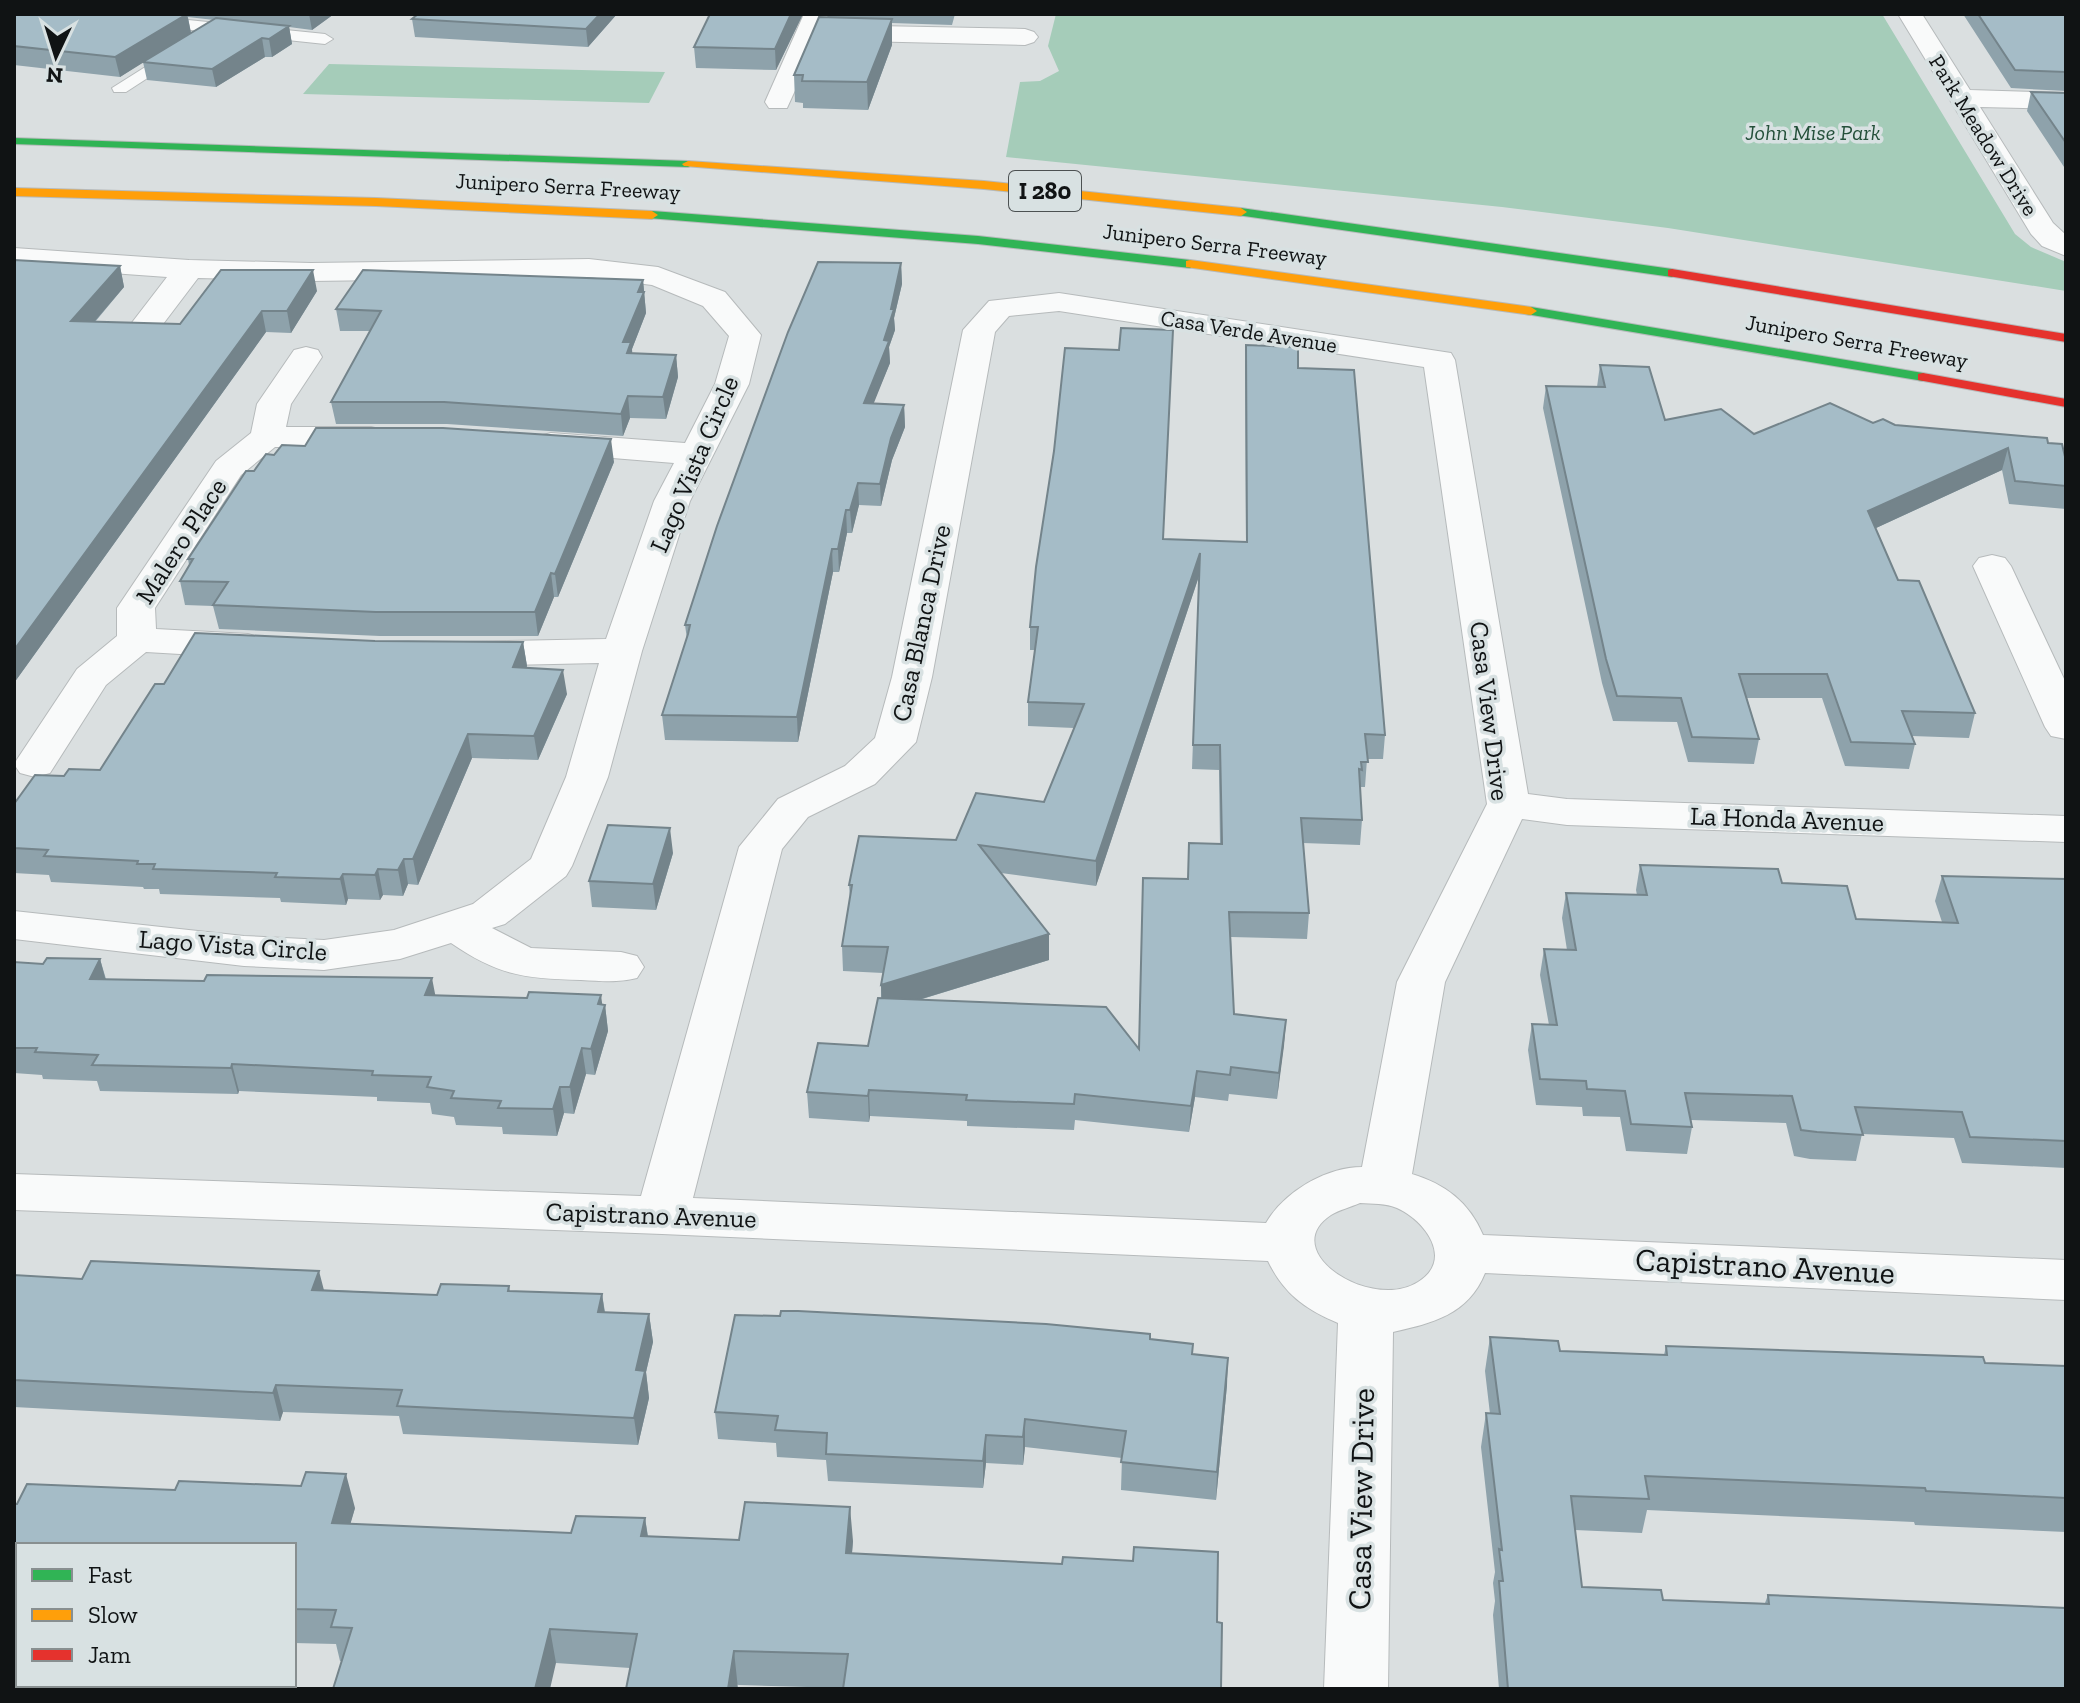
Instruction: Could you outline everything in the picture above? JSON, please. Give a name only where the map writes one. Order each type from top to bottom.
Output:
[{"type":"highway","name":"Junipero Serra Freeway","points":[[14,141],[447,152],[679,162],[1121,198],[1584,258],[2066,338]]},
{"type":"highway","name":"Junipero Serra Freeway","points":[[14,192],[400,202],[646,214],[974,240],[1437,296],[1797,354],[2066,403]]},
{"type":"street","name":"Park Meadow Drive","points":[[1910,14],[2041,228],[2066,247]]},
{"type":"street","points":[[778,102],[813,23],[1027,25],[1019,67]]},
{"type":"street","points":[[1961,98],[2066,101]]},
{"type":"street","name":"Lago Vista Circle","points":[[14,257],[189,269],[311,272],[589,268],[658,276],[714,299],[745,335],[732,384],[672,501],[622,651],[587,777],[550,866],[489,914],[400,944],[324,955],[244,951],[14,925]]},
{"type":"street","points":[[143,329],[189,269]]},
{"type":"street","name":"Casa Verde Avenue","points":[[1059,302],[1439,360]]},
{"type":"street","name":"Casa Blanca Drive","points":[[662,1215],[761,847],[793,808],[860,775],[895,742],[912,677],[979,330],[1000,308],[1059,302]]},
{"type":"street","points":[[306,357],[274,404],[267,437],[402,437]]},
{"type":"street","name":"Casa View Drive","points":[[1384,1186],[1421,982],[1508,804],[1439,360]]},
{"type":"street","name":"Malero Place","points":[[35,764],[91,677],[137,640],[136,608],[228,468],[267,437]]},
{"type":"street","points":[[526,442],[696,454]]},
{"type":"street","points":[[1992,566],[2066,727]]},
{"type":"street","points":[[137,640],[289,649]]},
{"type":"street","points":[[427,653],[622,651]]},
{"type":"street","name":"La Honda Avenue","points":[[1508,804],[1567,812],[2066,829]]},
{"type":"street","points":[[456,925],[493,950],[524,963],[621,967]]},
{"type":"street","points":[[1384,1186],[1414,1194],[1440,1210],[1457,1230],[1463,1253],[1459,1273],[1446,1292],[1424,1305],[1395,1311],[1366,1310],[1335,1301],[1310,1285],[1293,1265],[1287,1243],[1292,1222],[1306,1204],[1341,1188],[1384,1186]]},
{"type":"street","name":"Capistrano Avenue","points":[[14,1192],[662,1215],[1287,1243]]},
{"type":"street","name":"Capistrano Avenue","points":[[1463,1253],[2066,1280]]},
{"type":"street","name":"Casa View Drive","points":[[1356,1689],[1366,1310]]},
{"type":"lane","points":[[85,14],[325,39]]},
{"type":"lane","points":[[120,88],[215,28]]},
{"type":"green space","name":"John Mise Park","points":[[1056,14],[1882,14],[2015,234],[2031,247],[2066,262],[2066,291],[1668,228],[1502,207],[1006,157],[1020,82],[1040,81],[1059,71],[1048,46]]},
{"type":"green space","points":[[329,64],[665,72],[649,103],[303,94]]},
{"type":"building","points":[[14,14],[187,14],[115,57],[14,46]]},
{"type":"building","points":[[418,14],[600,14],[586,29],[412,19]]},
{"type":"building","points":[[710,14],[791,14],[775,49],[694,47]]},
{"type":"building","points":[[1978,14],[2066,14],[2066,72],[2015,70]]},
{"type":"building","points":[[819,17],[892,19],[867,82],[802,81],[803,75],[794,75]]},
{"type":"building","points":[[216,18],[289,26],[269,39],[262,38],[212,69],[143,62]]},
{"type":"building","points":[[2031,92],[2066,93],[2066,143]]},
{"type":"building","points":[[14,260],[120,266],[71,321],[180,324],[221,270],[313,270],[287,311],[262,311],[14,650]]},
{"type":"building","points":[[818,262],[901,263],[891,309],[894,309],[884,340],[889,341],[864,403],[904,405],[891,438],[880,484],[858,483],[850,510],[846,510],[838,549],[832,549],[797,717],[662,715],[688,634],[690,625],[685,625],[717,526],[788,332]]},
{"type":"building","points":[[363,270],[643,280],[638,292],[644,292],[623,342],[631,342],[627,353],[676,355],[663,397],[628,396],[621,414],[444,402],[331,402],[381,311],[336,309]]},
{"type":"building","points":[[1121,328],[1173,330],[1163,539],[1247,542],[1246,345],[1298,347],[1298,368],[1354,370],[1385,735],[1365,734],[1368,762],[1361,762],[1362,770],[1359,769],[1362,820],[1301,818],[1309,913],[1229,912],[1234,1014],[1286,1020],[1279,1073],[1231,1067],[1230,1075],[1197,1071],[1191,1106],[1075,1094],[1074,1104],[966,1100],[967,1095],[869,1090],[868,1096],[807,1092],[818,1043],[868,1046],[878,998],[1106,1007],[1139,1049],[1143,878],[1188,879],[1189,843],[1222,844],[1220,745],[1193,745],[1200,553],[1096,861],[979,845],[1049,934],[881,985],[888,947],[842,946],[859,836],[956,840],[976,793],[1044,802],[1084,704],[1028,702],[1038,627],[1030,627],[1036,567],[1054,451],[1065,348],[1119,350]]},
{"type":"building","points":[[1600,365],[1649,367],[1665,420],[1721,409],[1754,434],[1830,403],[1873,423],[1883,419],[1895,425],[2047,438],[2048,443],[2062,444],[2066,486],[2015,481],[2008,448],[1868,511],[1898,580],[1919,581],[1975,713],[1902,711],[1915,744],[1851,742],[1827,674],[1739,674],[1759,739],[1692,737],[1681,698],[1617,696],[1606,659],[1546,386],[1605,387]]},
{"type":"building","points":[[316,428],[443,428],[611,439],[555,574],[551,573],[535,612],[376,612],[213,605],[228,582],[180,581],[193,559],[188,559],[246,471],[254,471],[266,454],[274,455],[282,445],[305,446]]},
{"type":"building","points":[[195,633],[375,641],[523,642],[513,667],[563,670],[534,736],[468,734],[413,859],[404,859],[398,870],[378,869],[375,875],[343,874],[340,879],[275,877],[277,873],[153,869],[155,864],[137,864],[138,861],[44,856],[48,850],[14,848],[14,804],[35,775],[64,776],[69,769],[100,770],[155,684],[164,684]]},
{"type":"building","points":[[608,825],[670,828],[653,884],[589,881]]},
{"type":"building","points":[[1640,865],[1778,869],[1782,883],[1847,886],[1856,919],[1958,923],[1942,876],[2066,879],[2066,1141],[1970,1137],[1962,1112],[1855,1107],[1863,1135],[1801,1130],[1792,1096],[1685,1093],[1692,1127],[1631,1124],[1625,1091],[1587,1089],[1586,1081],[1540,1079],[1532,1024],[1557,1025],[1544,949],[1576,950],[1566,893],[1647,895]]},
{"type":"building","points":[[47,958],[100,959],[90,979],[204,981],[207,975],[432,978],[425,995],[527,998],[529,992],[601,995],[598,1004],[605,1005],[591,1049],[582,1048],[570,1087],[560,1087],[553,1109],[498,1108],[501,1101],[451,1098],[454,1091],[427,1087],[431,1077],[232,1064],[231,1068],[92,1065],[98,1055],[14,1048],[14,962],[43,964]]},
{"type":"building","points":[[91,1261],[319,1271],[312,1290],[437,1295],[441,1284],[509,1286],[508,1291],[602,1294],[598,1312],[649,1314],[636,1370],[645,1371],[634,1418],[397,1406],[402,1390],[276,1385],[273,1393],[14,1380],[14,1275],[82,1279]]},
{"type":"building","points":[[781,1311],[1046,1324],[1150,1334],[1150,1339],[1193,1344],[1192,1354],[1228,1358],[1217,1472],[1121,1462],[1126,1431],[1025,1419],[1023,1437],[986,1435],[983,1461],[826,1454],[827,1433],[775,1430],[778,1416],[715,1412],[735,1315],[780,1316]]},
{"type":"building","points":[[1490,1337],[1558,1341],[1560,1351],[1667,1355],[1666,1346],[1983,1357],[1985,1363],[2066,1366],[2066,1498],[1926,1491],[1925,1488],[1645,1476],[1649,1499],[1571,1496],[1582,1587],[1661,1590],[1663,1600],[1769,1604],[1768,1595],[2066,1608],[2066,1689],[1508,1689],[1499,1581],[1503,1581],[1499,1549],[1502,1550],[1486,1413],[1500,1414]]},
{"type":"building","points":[[306,1472],[346,1474],[332,1523],[571,1533],[576,1516],[645,1518],[641,1536],[739,1540],[745,1502],[850,1507],[846,1553],[1062,1564],[1063,1557],[1133,1561],[1134,1547],[1218,1552],[1217,1622],[1222,1623],[1221,1689],[843,1689],[848,1654],[734,1651],[728,1689],[626,1689],[637,1634],[550,1629],[535,1689],[333,1689],[352,1628],[331,1627],[336,1610],[296,1609],[296,1543],[16,1543],[14,1619],[14,1504],[17,1504],[27,1484],[175,1490],[179,1481],[301,1486]]},
{"type":"traffic: fast","points":[[14,141],[688,164]]},
{"type":"traffic: fast","points":[[1241,212],[1672,273]]},
{"type":"traffic: fast","points":[[652,215],[978,240],[1190,264]]},
{"type":"traffic: fast","points":[[1531,311],[1923,377]]},
{"type":"traffic: slow","points":[[688,164],[984,185],[1241,212]]},
{"type":"traffic: slow","points":[[14,192],[376,202],[652,215]]},
{"type":"traffic: slow","points":[[1190,264],[1531,311]]},
{"type":"traffic: jam","points":[[1672,273],[2066,338]]},
{"type":"traffic: jam","points":[[1923,377],[2066,403]]}]
